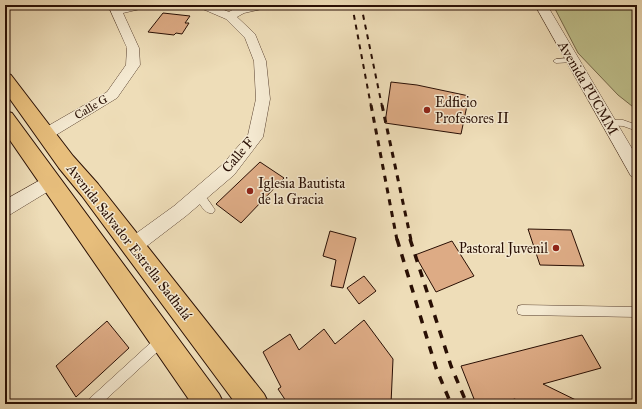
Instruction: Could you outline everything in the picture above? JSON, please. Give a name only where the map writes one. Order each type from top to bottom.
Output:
[{"type":"main road","name":"Avenida Salvador Estrella Sadhalá","points":[[5,79],[254,404]]},
{"type":"main road","name":"Avenida Salvador Estrella Sadhalá","points":[[5,118],[209,404]]},
{"type":"street","points":[[115,8],[145,5]]},
{"type":"street","name":"Calle F","points":[[133,246],[199,195],[228,170],[255,137],[263,99],[260,61],[251,37],[230,17],[202,5]]},
{"type":"street","points":[[230,17],[240,10],[267,5]]},
{"type":"street","name":"Avenida PUCMM","points":[[540,5],[637,171]]},
{"type":"street","name":"Calle G","points":[[46,134],[112,95],[125,78],[132,65],[134,55],[133,48],[115,8]]},
{"type":"street","points":[[5,209],[51,182]]},
{"type":"lane","points":[[556,61],[571,60]]},
{"type":"lane","points":[[609,123],[623,123],[637,128]]},
{"type":"lane","points":[[199,195],[210,210]]},
{"type":"lane","points":[[522,310],[637,312]]},
{"type":"lane","points":[[92,404],[164,339]]},
{"type":"green space","points":[[553,5],[637,5],[637,110],[618,95],[578,53]]},
{"type":"building","points":[[163,13],[190,16],[185,23],[189,23],[182,34],[176,33],[174,35],[148,32]]},
{"type":"building","name":"Edficio Profesores II","points":[[391,82],[417,85],[469,96],[461,134],[385,123]]},
{"type":"building","name":"Iglesia Bautista de la Gracia","points":[[260,162],[284,178],[241,223],[216,204]]},
{"type":"building","name":"Pastoral Juvenil","points":[[528,229],[571,230],[584,266],[540,265]]},
{"type":"building","points":[[330,231],[356,238],[343,288],[331,286],[336,260],[323,256]]},
{"type":"building","points":[[452,241],[474,276],[436,292],[415,255]]},
{"type":"building","points":[[364,276],[376,291],[359,304],[347,288]]},
{"type":"building","points":[[364,320],[393,359],[391,404],[288,404],[278,389],[281,387],[263,352],[290,334],[299,350],[324,329],[335,344]]},
{"type":"building","points":[[107,321],[129,348],[76,397],[56,366]]},
{"type":"building","points":[[582,335],[601,368],[543,384],[584,404],[521,404],[515,399],[496,404],[476,404],[461,366]]},
{"type":"railway","points":[[352,5],[371,106]]},
{"type":"railway","points":[[361,5],[382,106]]},
{"type":"railway","points":[[371,105],[397,240]]},
{"type":"railway","points":[[382,105],[411,240]]},
{"type":"railway","points":[[397,239],[436,368],[451,404]]},
{"type":"railway","points":[[410,239],[451,366],[467,404]]},
{"type":"place","name":"Edficio Profesores II","points":[[427,110]]},
{"type":"place","name":"Iglesia Bautista de la Gracia","points":[[250,191]]},
{"type":"place","name":"Pastoral Juvenil","points":[[556,248]]}]
